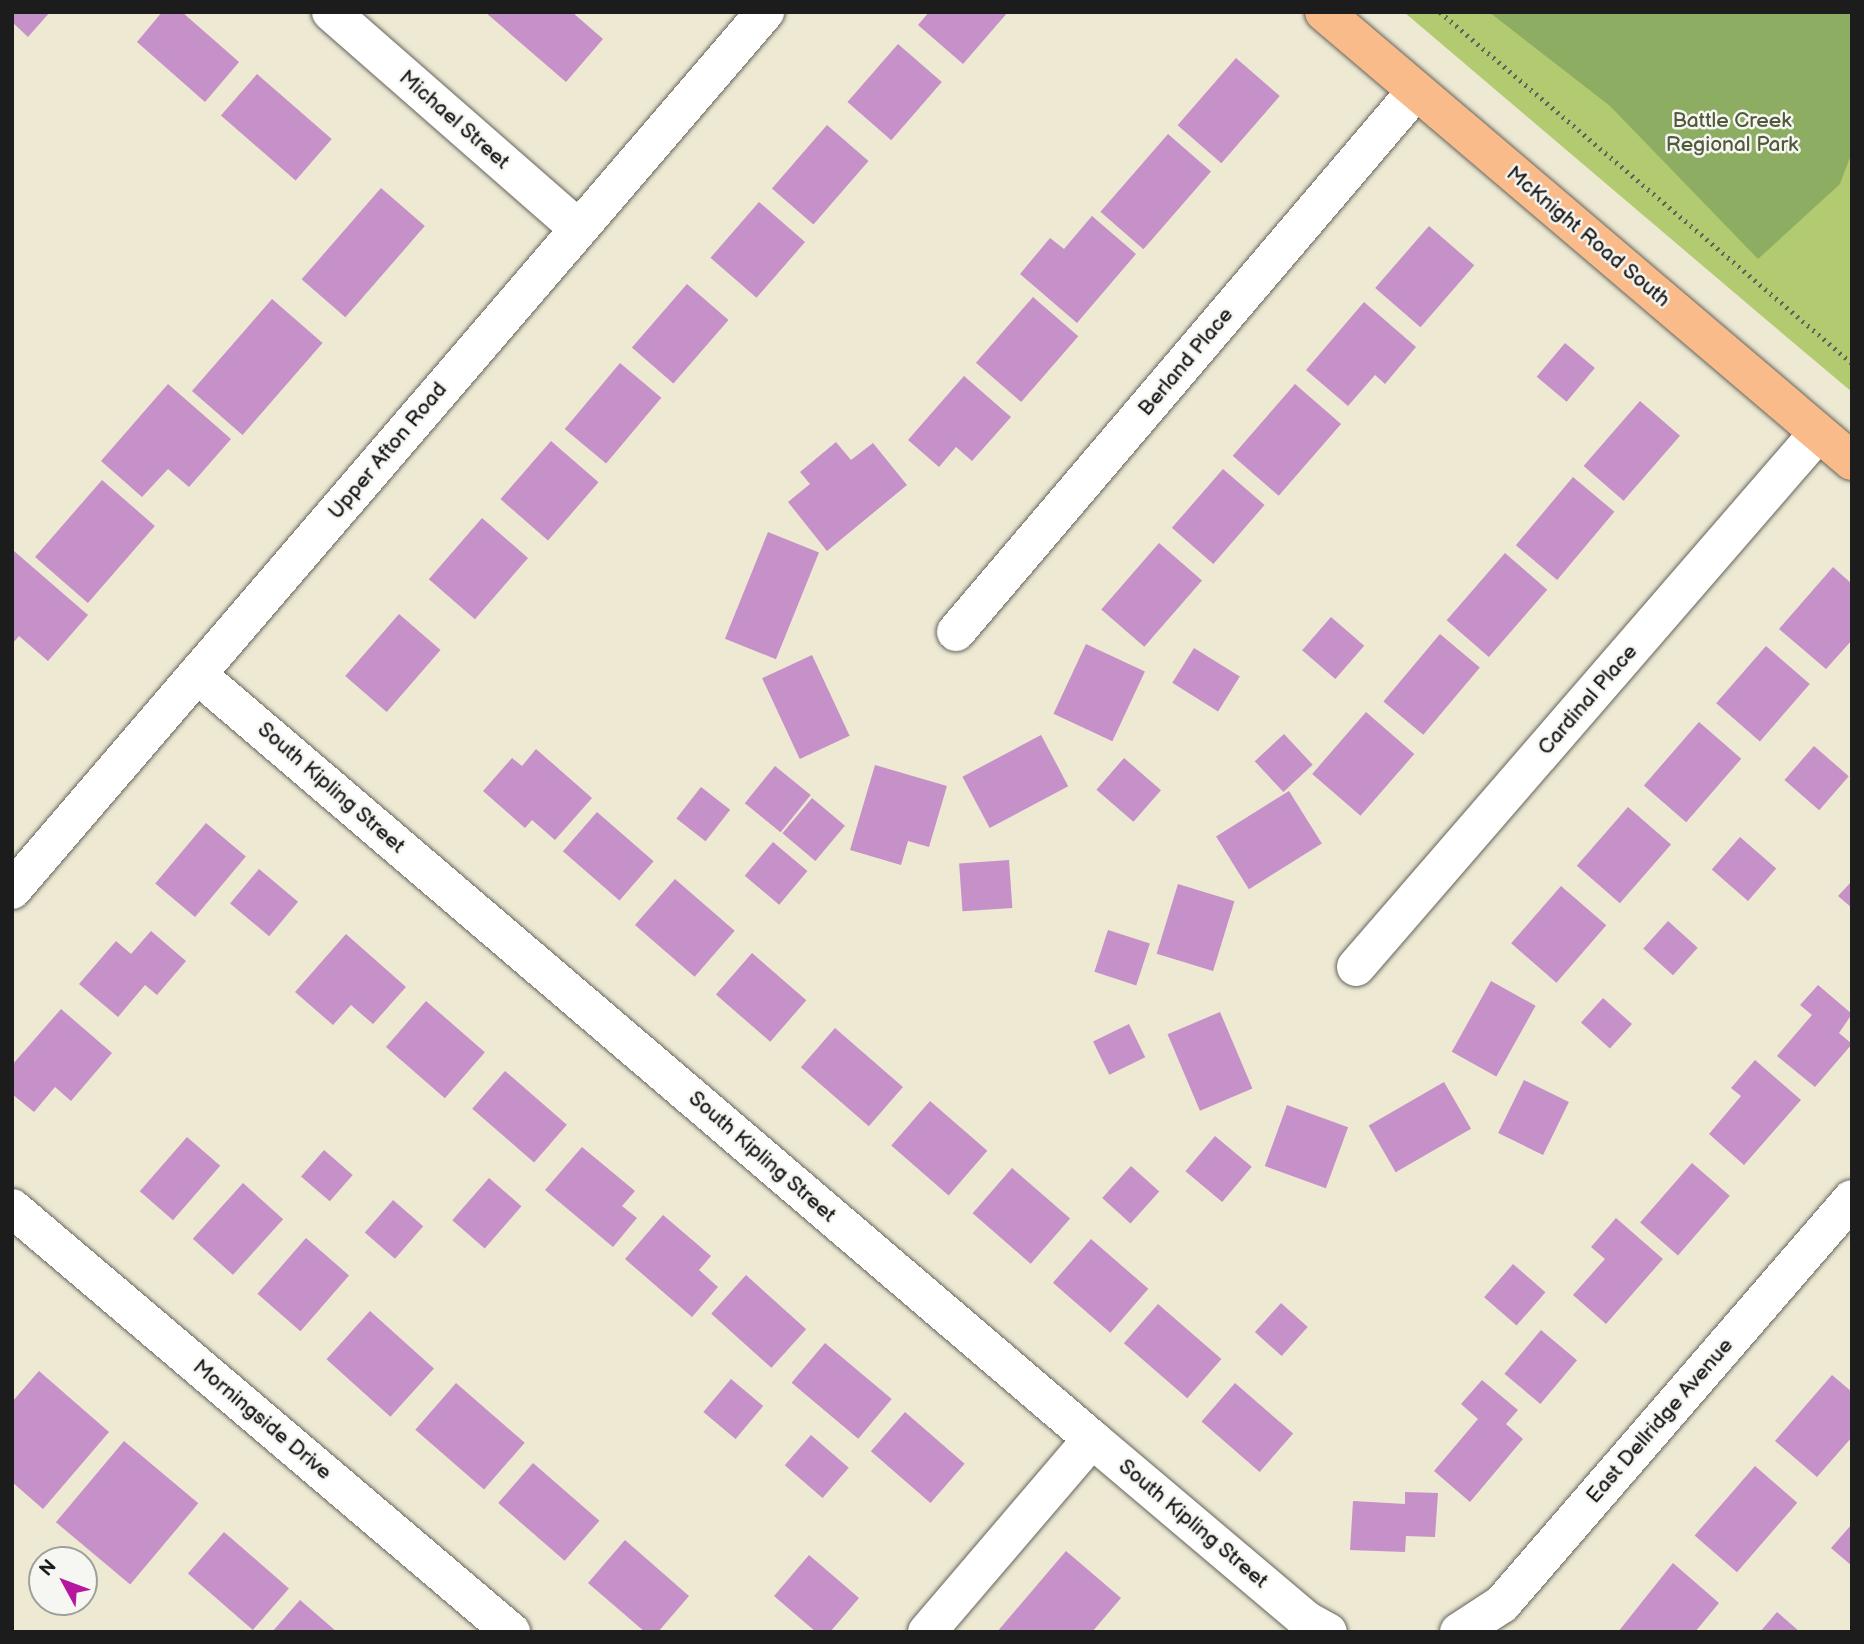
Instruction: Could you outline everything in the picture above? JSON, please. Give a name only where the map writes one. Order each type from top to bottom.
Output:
[{"type":"main road","name":"McKnight Road South","points":[[1324,12],[1852,461]]},
{"type":"street","name":"Michael Street","points":[[331,12],[577,227]]},
{"type":"street","name":"Upper Afton Road","points":[[12,890],[199,676],[577,227],[765,12]]},
{"type":"street","name":"Berland Place","points":[[956,632],[1416,91]]},
{"type":"street","name":"Cardinal Place","points":[[1356,967],[1818,433]]},
{"type":"street","name":"South Kipling Street","points":[[199,676],[1092,1439],[1307,1620],[1328,1632]]},
{"type":"street","name":"East Dellridge Avenue","points":[[1460,1632],[1502,1604],[1852,1199]]},
{"type":"street","name":"Morningside Drive","points":[[12,1208],[511,1632]]},
{"type":"street","points":[[927,1632],[1092,1439]]},
{"type":"path","points":[[1440,12],[1852,363]]},
{"type":"green space","name":"Battle Creek Regional Park","points":[[1404,12],[1852,12],[1852,392],[1763,317]]},
{"type":"green space","points":[[1489,12],[1852,12],[1852,152],[1840,184],[1758,259],[1610,106]]},
{"type":"building","points":[[12,12],[50,12],[28,37],[12,22]]},
{"type":"building","points":[[162,12],[182,12],[239,62],[205,102],[137,42]]},
{"type":"building","points":[[485,12],[572,12],[603,39],[566,82]]},
{"type":"building","points":[[929,12],[1008,12],[963,64],[918,25]]},
{"type":"building","points":[[898,44],[942,82],[891,140],[847,102]]},
{"type":"building","points":[[1236,58],[1280,96],[1221,163],[1178,125]]},
{"type":"building","points":[[257,74],[332,139],[296,180],[221,116]]},
{"type":"building","points":[[827,125],[869,161],[813,224],[772,188]]},
{"type":"building","points":[[1168,134],[1211,171],[1143,249],[1100,212]]},
{"type":"building","points":[[381,188],[425,226],[345,317],[302,279]]},
{"type":"building","points":[[759,202],[805,242],[756,298],[710,258]]},
{"type":"building","points":[[1092,216],[1136,254],[1077,323],[1020,274],[1050,238],[1064,249]]},
{"type":"building","points":[[1429,226],[1474,265],[1420,327],[1375,288]]},
{"type":"building","points":[[687,284],[729,320],[673,383],[632,347]]},
{"type":"building","points":[[1033,297],[1078,336],[1021,402],[976,363]]},
{"type":"building","points":[[272,299],[323,343],[243,435],[192,391]]},
{"type":"building","points":[[1364,302],[1416,347],[1385,384],[1375,375],[1348,406],[1306,370]]},
{"type":"building","points":[[1565,343],[1595,368],[1567,402],[1537,377]]},
{"type":"building","points":[[620,363],[661,398],[606,464],[565,429]]},
{"type":"building","points":[[964,376],[1011,417],[972,461],[956,447],[939,467],[908,440]]},
{"type":"building","points":[[168,384],[231,439],[189,487],[168,469],[142,497],[101,461]]},
{"type":"building","points":[[1295,384],[1341,424],[1279,496],[1233,456]]},
{"type":"building","points":[[1640,401],[1680,436],[1624,501],[1584,466]]},
{"type":"building","points":[[551,441],[599,482],[548,540],[500,499]]},
{"type":"building","points":[[836,442],[851,460],[873,443],[907,485],[827,551],[788,502],[810,484],[800,472]]},
{"type":"building","points":[[1223,469],[1265,505],[1213,564],[1172,528]]},
{"type":"building","points":[[1573,477],[1614,512],[1557,580],[1516,545]]},
{"type":"building","points":[[102,480],[155,526],[88,603],[35,557]]},
{"type":"building","points":[[482,518],[528,558],[475,619],[429,579]]},
{"type":"building","points":[[768,532],[819,553],[776,659],[725,639]]},
{"type":"building","points":[[1159,543],[1202,580],[1144,647],[1101,609]]},
{"type":"building","points":[[14,551],[88,615],[48,661],[19,636],[12,644]]},
{"type":"building","points":[[1505,553],[1547,590],[1489,657],[1447,620]]},
{"type":"building","points":[[1833,567],[1852,584],[1852,640],[1826,669],[1779,629]]},
{"type":"building","points":[[399,614],[441,650],[387,712],[345,676]]},
{"type":"building","points":[[1331,617],[1364,646],[1335,679],[1302,650]]},
{"type":"building","points":[[1440,634],[1480,667],[1423,735],[1383,701]]},
{"type":"building","points":[[1086,644],[1145,671],[1112,741],[1053,714]]},
{"type":"building","points":[[1766,646],[1810,684],[1760,741],[1716,703]]},
{"type":"building","points":[[1194,648],[1240,677],[1218,711],[1172,683]]},
{"type":"building","points":[[812,655],[850,736],[800,759],[762,678]]},
{"type":"building","points":[[1366,712],[1414,754],[1361,816],[1312,774]]},
{"type":"building","points":[[1699,722],[1741,759],[1686,822],[1644,785]]},
{"type":"building","points":[[1284,734],[1313,765],[1283,792],[1255,761]]},
{"type":"building","points":[[1041,735],[1068,786],[990,828],[962,777]]},
{"type":"building","points":[[1814,746],[1849,776],[1819,810],[1784,780]]},
{"type":"building","points":[[536,749],[592,798],[555,840],[532,820],[525,828],[483,791],[512,758],[522,766]]},
{"type":"building","points":[[1124,758],[1161,790],[1133,822],[1096,790]]},
{"type":"building","points":[[875,765],[947,786],[929,847],[908,841],[901,865],[850,850]]},
{"type":"building","points":[[775,766],[811,795],[781,832],[745,803]]},
{"type":"building","points":[[701,787],[730,810],[706,841],[676,819]]},
{"type":"building","points":[[1289,791],[1322,844],[1249,889],[1216,837]]},
{"type":"building","points":[[812,798],[845,826],[815,861],[782,833]]},
{"type":"building","points":[[1628,807],[1671,844],[1620,903],[1577,866]]},
{"type":"building","points":[[597,812],[654,861],[619,900],[563,851]]},
{"type":"building","points":[[206,823],[246,856],[195,917],[155,884]]},
{"type":"building","points":[[1740,837],[1776,868],[1748,901],[1712,869]]},
{"type":"building","points":[[773,842],[807,871],[779,905],[745,876]]},
{"type":"building","points":[[1009,860],[1012,908],[962,911],[959,863]]},
{"type":"building","points":[[259,869],[298,902],[269,936],[230,903]]},
{"type":"building","points":[[675,879],[735,931],[695,977],[635,925]]},
{"type":"building","points":[[1852,881],[1852,908],[1838,896]]},
{"type":"building","points":[[1178,884],[1234,901],[1213,971],[1157,954]]},
{"type":"building","points":[[1561,886],[1606,925],[1556,983],[1511,943]]},
{"type":"building","points":[[1668,921],[1698,948],[1673,975],[1643,948]]},
{"type":"building","points":[[1108,930],[1150,944],[1136,985],[1094,972]]},
{"type":"building","points":[[151,931],[186,961],[157,995],[145,985],[118,1017],[79,984],[116,941],[131,954]]},
{"type":"building","points":[[346,934],[406,987],[373,1024],[351,1005],[333,1025],[295,992]]},
{"type":"building","points":[[752,953],[806,1000],[770,1042],[716,995]]},
{"type":"building","points":[[1491,981],[1536,1006],[1496,1077],[1452,1052]]},
{"type":"building","points":[[1818,985],[1852,1014],[1839,1033],[1852,1044],[1815,1087],[1777,1056],[1812,1015],[1800,1005]]},
{"type":"building","points":[[1603,998],[1632,1024],[1610,1049],[1581,1023]]},
{"type":"building","points":[[426,1001],[485,1052],[445,1098],[386,1047]]},
{"type":"building","points":[[61,1009],[112,1053],[71,1101],[55,1087],[34,1112],[12,1094],[12,1065]]},
{"type":"building","points":[[1220,1012],[1252,1088],[1200,1111],[1168,1034]]},
{"type":"building","points":[[1129,1024],[1145,1057],[1109,1075],[1093,1042]]},
{"type":"building","points":[[835,1028],[903,1087],[869,1126],[801,1067]]},
{"type":"building","points":[[1755,1060],[1801,1100],[1744,1165],[1709,1134],[1741,1096],[1731,1088]]},
{"type":"building","points":[[505,1071],[567,1125],[534,1163],[472,1109]]},
{"type":"building","points":[[1524,1080],[1569,1102],[1543,1155],[1498,1133]]},
{"type":"building","points":[[1444,1082],[1471,1129],[1396,1172],[1369,1126]]},
{"type":"building","points":[[930,1101],[987,1151],[949,1195],[891,1146]]},
{"type":"building","points":[[1287,1105],[1348,1127],[1326,1188],[1265,1166]]},
{"type":"building","points":[[1215,1136],[1252,1167],[1222,1202],[1185,1171]]},
{"type":"building","points":[[187,1137],[220,1166],[173,1220],[140,1191]]},
{"type":"building","points":[[582,1147],[635,1191],[622,1206],[637,1218],[613,1247],[545,1190]]},
{"type":"building","points":[[324,1150],[353,1175],[330,1201],[301,1176]]},
{"type":"building","points":[[1692,1163],[1730,1196],[1678,1255],[1640,1223]]},
{"type":"building","points":[[1131,1166],[1159,1191],[1130,1223],[1102,1198]]},
{"type":"building","points":[[1012,1168],[1070,1219],[1031,1264],[973,1213]]},
{"type":"building","points":[[489,1178],[521,1206],[485,1248],[452,1220]]},
{"type":"building","points":[[243,1183],[283,1219],[233,1275],[193,1239]]},
{"type":"building","points":[[393,1200],[423,1226],[395,1259],[365,1232]]},
{"type":"building","points":[[663,1215],[711,1256],[699,1270],[718,1287],[692,1317],[625,1259]]},
{"type":"building","points":[[1616,1218],[1663,1259],[1606,1324],[1573,1295],[1605,1259],[1591,1247]]},
{"type":"building","points":[[306,1238],[349,1275],[300,1331],[257,1294]]},
{"type":"building","points":[[1091,1239],[1148,1289],[1110,1333],[1053,1283]]},
{"type":"building","points":[[1513,1264],[1545,1292],[1517,1325],[1484,1297]]},
{"type":"building","points":[[746,1275],[806,1329],[771,1368],[711,1314]]},
{"type":"building","points":[[1281,1303],[1308,1327],[1282,1356],[1255,1332]]},
{"type":"building","points":[[1158,1304],[1221,1359],[1187,1398],[1124,1343]]},
{"type":"building","points":[[370,1311],[434,1369],[390,1417],[327,1359]]},
{"type":"building","points":[[1541,1330],[1577,1360],[1540,1404],[1504,1374]]},
{"type":"building","points":[[825,1343],[892,1399],[858,1439],[792,1383]]},
{"type":"building","points":[[39,1371],[109,1432],[43,1509],[12,1482],[12,1402]]},
{"type":"building","points":[[1832,1375],[1852,1392],[1852,1437],[1817,1477],[1775,1441]]},
{"type":"building","points":[[731,1379],[763,1406],[736,1439],[703,1412]]},
{"type":"building","points":[[1482,1380],[1518,1410],[1506,1424],[1523,1439],[1470,1502],[1434,1471],[1478,1419],[1461,1404]]},
{"type":"building","points":[[456,1383],[525,1443],[484,1489],[415,1430]]},
{"type":"building","points":[[1235,1383],[1293,1434],[1260,1472],[1202,1421]]},
{"type":"building","points":[[905,1412],[965,1464],[931,1503],[871,1451]]},
{"type":"building","points":[[811,1435],[849,1468],[822,1498],[785,1465]]},
{"type":"building","points":[[124,1441],[198,1503],[130,1585],[98,1558],[98,1546],[84,1546],[56,1522]]},
{"type":"building","points":[[533,1463],[599,1521],[565,1561],[498,1503]]},
{"type":"building","points":[[1755,1466],[1797,1503],[1737,1572],[1695,1535]]},
{"type":"building","points":[[1405,1492],[1438,1493],[1435,1537],[1406,1536],[1405,1552],[1350,1550],[1353,1501],[1405,1504]]},
{"type":"building","points":[[1852,1524],[1852,1566],[1831,1548]]},
{"type":"building","points":[[224,1532],[289,1588],[253,1630],[188,1574]]},
{"type":"building","points":[[625,1540],[689,1596],[658,1632],[645,1632],[588,1583]]},
{"type":"building","points":[[1066,1551],[1121,1598],[1092,1632],[997,1632]]},
{"type":"building","points":[[809,1555],[859,1598],[830,1632],[816,1632],[774,1596]]},
{"type":"building","points":[[1673,1563],[1719,1603],[1695,1632],[1618,1632]]},
{"type":"building","points":[[300,1600],[337,1632],[272,1632]]},
{"type":"building","points":[[1777,1612],[1800,1632],[1760,1632]]}]
